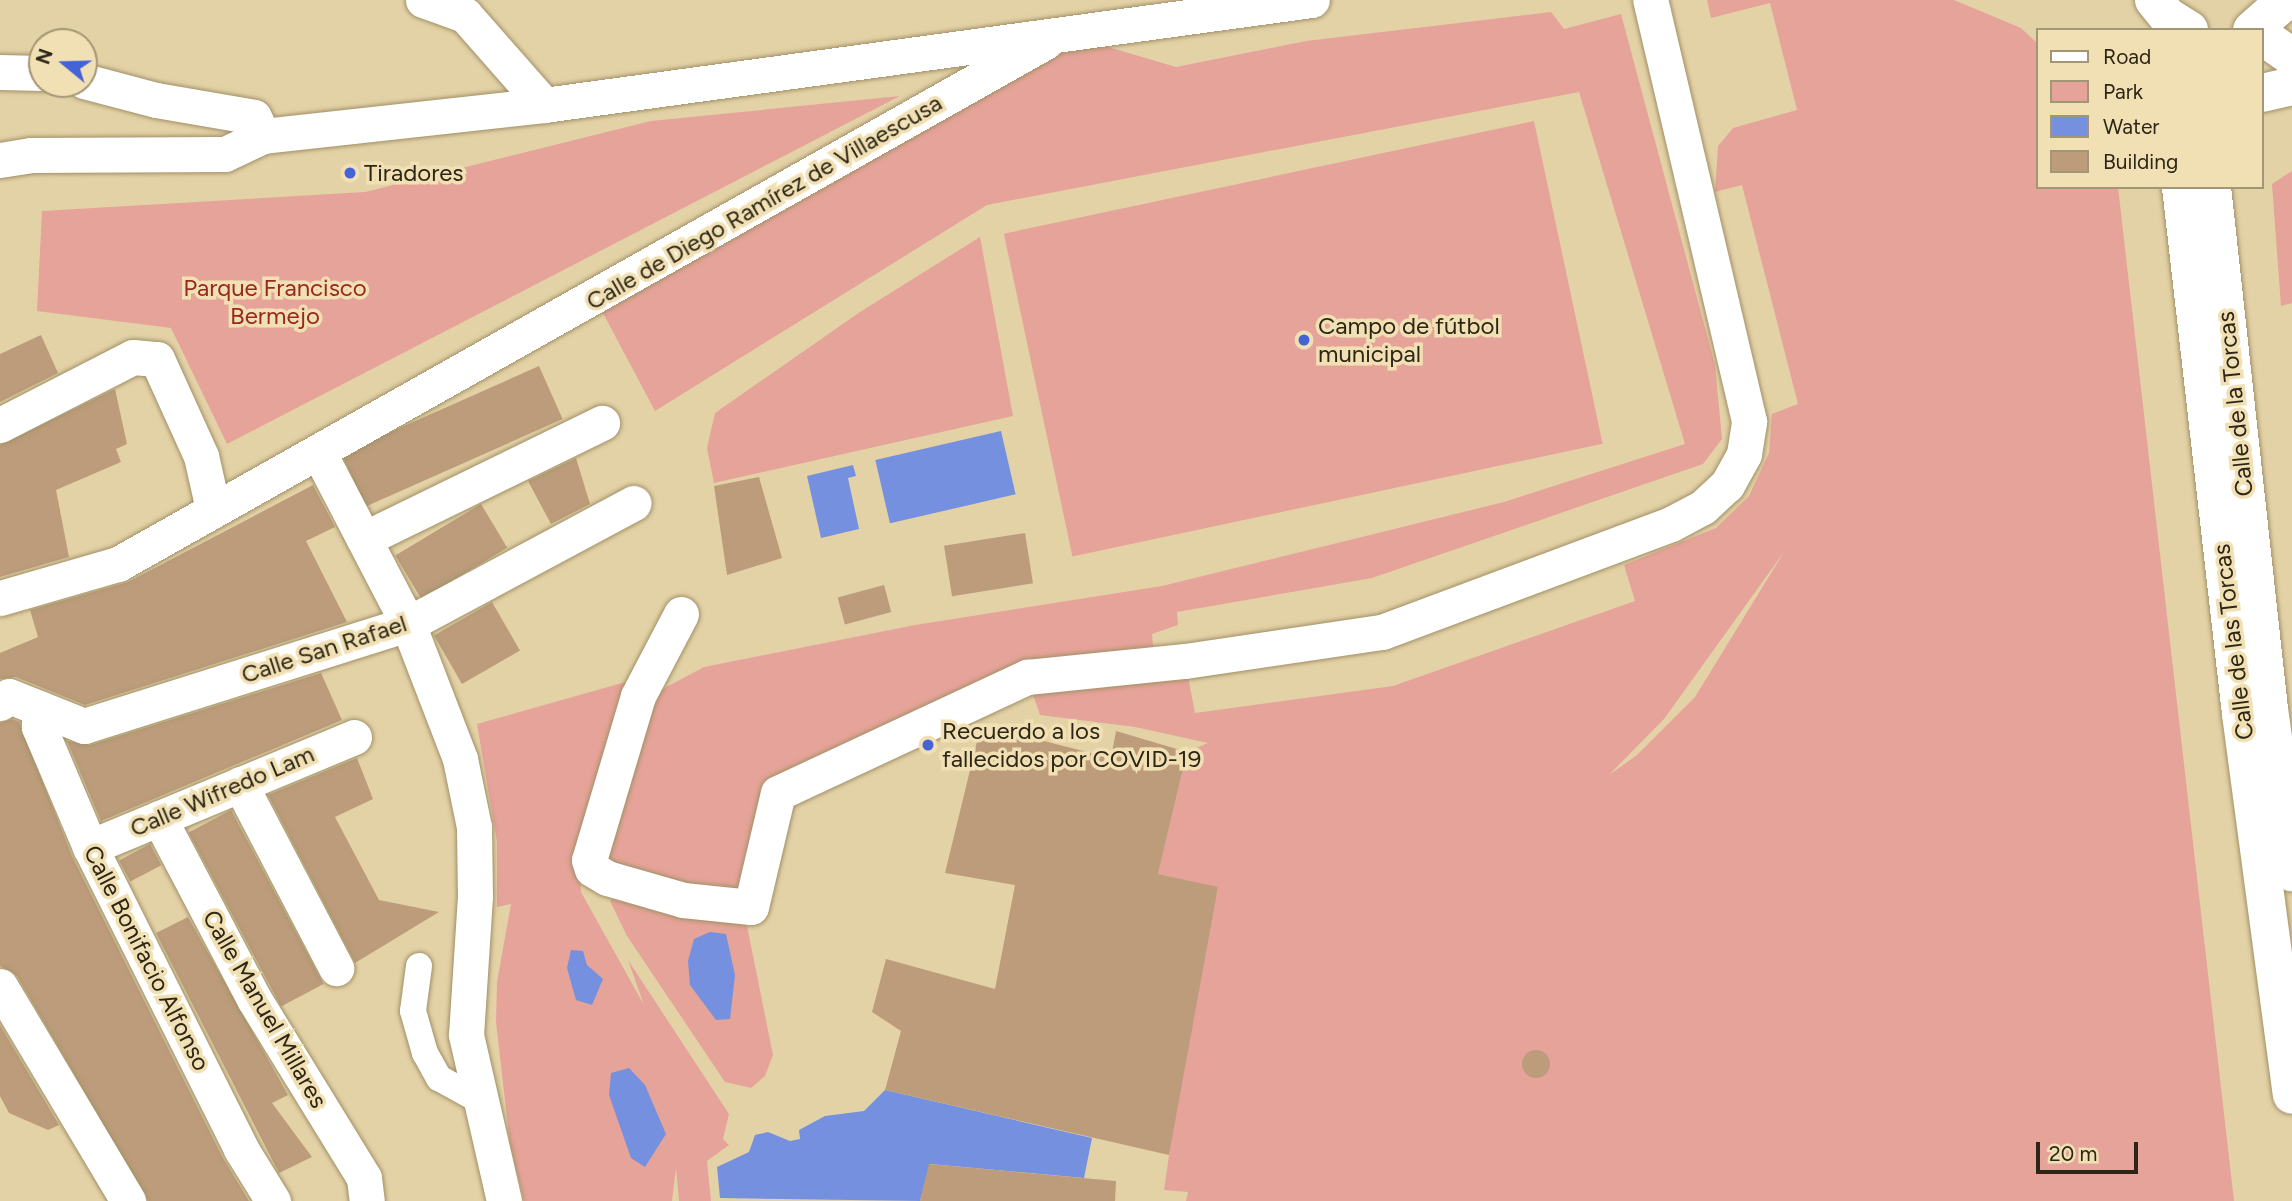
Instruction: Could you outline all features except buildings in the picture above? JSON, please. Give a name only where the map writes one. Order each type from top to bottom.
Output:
[{"type":"street","points":[[423,0],[464,15],[544,106]]},
{"type":"street","points":[[1061,33],[1312,0]]},
{"type":"street","points":[[681,614],[638,696],[589,859],[592,869],[607,878],[683,900],[751,907],[778,793],[1027,677],[1185,661],[1382,632],[1671,524],[1703,507],[1727,485],[1744,454],[1749,421],[1650,0]]},
{"type":"street","points":[[2254,28],[2287,0]]},
{"type":"street","points":[[2158,12],[2186,28]]},
{"type":"street","name":"Calle de Diego Ramírez de Villaescusa","points":[[15,158],[208,156],[240,149],[263,136],[544,106],[1061,33]]},
{"type":"street","name":"Calle de Diego Ramírez de Villaescusa","points":[[0,598],[118,564],[1061,33]]},
{"type":"street","points":[[2264,37],[2292,57]]},
{"type":"street","points":[[0,72],[28,73]]},
{"type":"street","points":[[98,85],[156,100],[254,117],[263,136]]},
{"type":"street","points":[[2264,93],[2292,86]]},
{"type":"street","points":[[0,174],[15,158]]},
{"type":"street","name":"Calle de las Torcas","points":[[2181,189],[2241,714],[2292,1095]]},
{"type":"street","name":"Calle de la Torcas","points":[[2212,189],[2269,709],[2292,872]]},
{"type":"street","points":[[0,425],[133,357],[157,359],[201,456],[213,509]]},
{"type":"street","points":[[364,539],[602,423]]},
{"type":"street","points":[[319,453],[408,624],[447,717],[474,827],[474,908],[466,1024],[477,1099],[504,1201]]},
{"type":"street","name":"Calle San Rafael","points":[[0,703],[9,696],[84,726],[408,624],[634,503]]},
{"type":"street","name":"Calle Bonifacio Alfonso","points":[[39,708],[39,727],[90,847],[241,1149],[273,1201]]},
{"type":"street","name":"Calle Wifredo Lam","points":[[90,847],[355,737]]},
{"type":"street","points":[[240,784],[336,968]]},
{"type":"street","name":"Calle Manuel Millares","points":[[159,818],[254,999],[364,1178],[367,1201]]},
{"type":"street","points":[[419,966],[413,1011],[425,1053],[439,1078],[477,1099]]},
{"type":"street","points":[[0,986],[128,1201]]},
{"type":"green space","points":[[1707,0],[1954,0],[2021,28],[2036,42],[2036,189],[2118,189],[2234,1201],[1186,1201],[1188,1192],[1164,1190],[1176,1108],[1181,895],[1217,895],[1218,888],[1158,874],[1187,752],[1208,743],[1135,727],[1040,715],[1027,677],[779,793],[751,907],[607,878],[579,840],[581,892],[644,1005],[628,960],[729,1114],[723,1139],[729,1145],[707,1161],[711,1201],[679,1201],[676,1168],[672,1201],[524,1201],[510,1144],[496,1022],[497,982],[511,904],[497,907],[497,842],[477,724],[629,681],[657,692],[704,667],[915,625],[1162,586],[1504,502],[1685,444],[1579,92],[987,205],[655,411],[595,298],[1061,33],[1176,67],[1306,41],[1551,12],[1564,29],[1621,14],[1715,365],[1722,439],[1703,464],[1372,578],[1177,612],[1178,625],[1152,634],[1154,657],[1185,661],[1195,713],[1393,686],[1635,601],[1624,565],[1716,528],[1749,496],[1769,453],[1772,414],[1798,404],[1742,185],[1715,192],[1718,146],[1733,128],[1797,110],[1770,3],[1711,18]],"holes":[[[1784,552],[1695,697],[1637,755],[1609,775],[1664,719]]]},
{"type":"green space","name":"Parque Francisco Bermejo","points":[[900,96],[227,444],[171,328],[37,311],[42,211],[365,192],[651,121]]},
{"type":"green space","name":"Campo de fútbol municipal","points":[[1534,121],[1603,444],[1072,556],[1004,234]]},
{"type":"green space","points":[[2292,171],[2292,303],[2281,306],[2272,184]]},
{"type":"green space","points":[[980,237],[1013,416],[714,483],[707,448],[715,413],[860,312]]},
{"type":"green space","points":[[621,891],[746,921],[773,1055],[765,1076],[751,1088],[725,1082],[627,936],[610,901]]},
{"type":"water","points":[[1001,431],[1016,494],[890,523],[875,460]]},
{"type":"water","points":[[853,465],[856,476],[848,478],[859,529],[821,538],[807,476]]},
{"type":"water","points":[[710,932],[726,934],[735,975],[730,1019],[716,1020],[690,985],[688,961],[694,939]]},
{"type":"water","points":[[571,950],[583,951],[587,965],[603,979],[592,1005],[576,1000],[567,968]]},
{"type":"water","points":[[629,1068],[645,1085],[666,1134],[645,1167],[631,1158],[609,1095],[611,1073]]},
{"type":"water","points":[[885,1090],[1092,1138],[1084,1178],[930,1164],[920,1201],[720,1198],[717,1167],[749,1152],[755,1135],[768,1132],[790,1141],[800,1139],[799,1130],[825,1116],[864,1111]]},
{"type":"place","name":"Tiradores","points":[[350,173]]},
{"type":"place","name":"Campo de fútbol municipal","points":[[1304,340]]},
{"type":"place","name":"Recuerdo a los fallecidos por COVID-19","points":[[928,745]]}]
